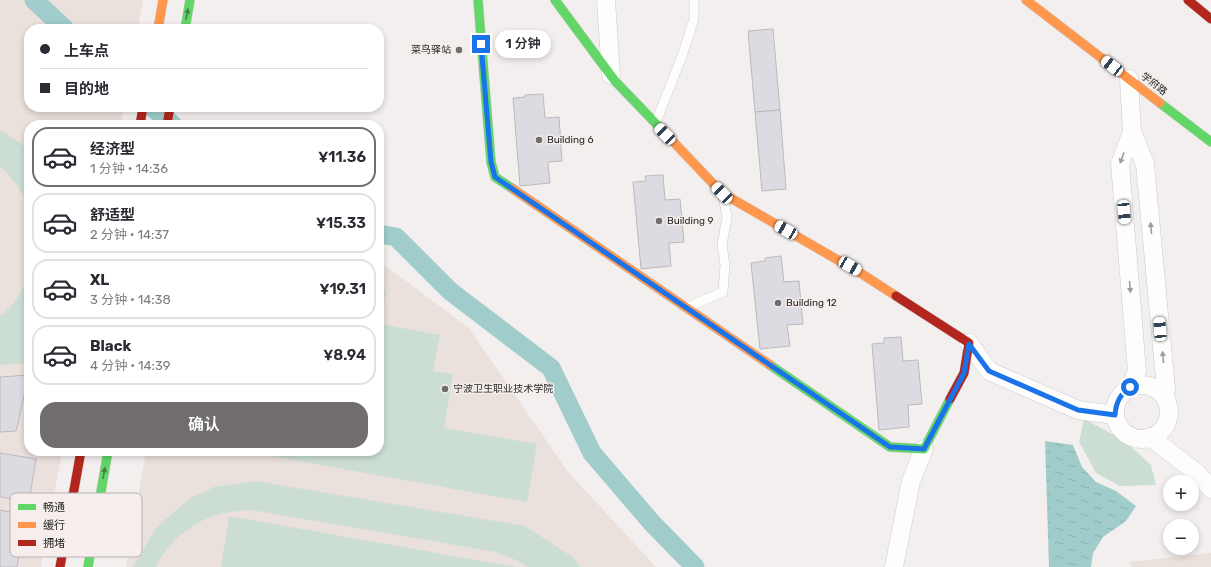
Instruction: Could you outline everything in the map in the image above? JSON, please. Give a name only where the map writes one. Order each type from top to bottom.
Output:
[{"type":"street","points":[[159,24],[163,0]]},
{"type":"street","points":[[186,24],[190,0]]},
{"type":"street","points":[[478,0],[491,162],[495,177],[890,447],[924,449]]},
{"type":"street","points":[[555,0],[611,75],[655,124],[722,193],[862,274],[969,344],[989,371],[1078,410],[1115,415]]},
{"type":"street","points":[[606,0],[611,75]]},
{"type":"street","name":"学府路","points":[[1026,0],[1211,142]]},
{"type":"street","points":[[1188,0],[1211,19]]},
{"type":"street","points":[[1129,79],[1132,132],[1145,164],[1166,389],[1164,396]]},
{"type":"street","points":[[1132,132],[1120,164],[1134,379],[1138,385],[1145,385],[1159,391],[1164,396],[1168,404],[1169,412],[1163,428],[1157,434],[1141,439],[1131,436],[1124,431],[1118,424],[1115,415],[1118,399],[1134,379]]},
{"type":"street","points":[[894,567],[911,481],[924,449],[964,373],[969,344]]},
{"type":"street","points":[[1150,437],[1197,473],[1211,489]]},
{"type":"street","points":[[73,493],[80,456]]},
{"type":"street","points":[[101,493],[107,456]]},
{"type":"street","points":[[60,567],[62,557]]},
{"type":"street","points":[[88,567],[90,557]]},
{"type":"lane","points":[[655,124],[682,56],[694,19],[694,0]]},
{"type":"lane","points":[[686,308],[723,292],[725,266],[722,245],[727,217],[722,193]]},
{"type":"shaded area","points":[[0,0],[143,0],[139,24],[24,24],[24,112],[123,112],[121,120],[24,120],[24,456],[61,456],[54,493],[10,493],[10,557],[43,557],[41,567],[0,567]]},
{"type":"shaded area","name":"宁波卫生职业技术学院","points":[[384,265],[468,327],[568,472],[656,567],[126,567],[128,557],[142,557],[142,493],[139,493],[145,456],[384,456]]},
{"type":"shaded area","points":[[1211,553],[1211,567],[1131,567],[1130,562],[1199,555]]},
{"type":"green space","points":[[0,130],[24,147],[24,198],[17,185],[0,166]]},
{"type":"green space","points":[[24,285],[24,363],[0,365],[0,316],[14,303]]},
{"type":"green space","points":[[384,291],[386,291],[384,302]]},
{"type":"green space","points":[[384,325],[440,335],[433,371],[453,374],[444,428],[537,444],[527,502],[271,456],[384,456]]},
{"type":"green space","points":[[1084,419],[1125,441],[1151,465],[1156,485],[1120,486],[1096,473],[1079,442]]},
{"type":"green space","points":[[255,481],[525,526],[574,558],[581,567],[528,567],[516,560],[496,552],[251,510],[229,512],[206,519],[196,524],[177,539],[169,547],[156,567],[133,567],[139,557],[142,557],[142,552],[156,528],[191,498],[214,487]]},
{"type":"green space","points":[[229,516],[516,567],[221,567]]},
{"type":"water","points":[[1045,441],[1073,445],[1082,467],[1096,482],[1116,491],[1136,506],[1126,521],[1103,537],[1093,553],[1091,567],[1049,567]]},
{"type":"building","points":[[773,29],[780,110],[755,112],[748,31]]},
{"type":"building","name":"Building 6","points":[[543,94],[545,118],[559,117],[562,161],[548,162],[550,183],[520,186],[513,98],[525,97],[525,95]]},
{"type":"building","points":[[780,110],[786,189],[762,191],[755,112]]},
{"type":"building","name":"Building 9","points":[[663,175],[665,200],[680,199],[684,242],[669,243],[671,266],[641,269],[633,182],[646,181],[645,176]]},
{"type":"building","name":"Building 12","points":[[781,256],[784,282],[799,281],[803,324],[787,325],[790,346],[760,349],[751,263],[765,261],[765,258]]},
{"type":"building","points":[[901,337],[903,361],[918,360],[922,404],[908,405],[909,427],[879,430],[872,344],[884,343],[884,338]]},
{"type":"building","points":[[24,375],[24,397],[16,431],[0,432],[0,377]]},
{"type":"building","points":[[0,453],[36,459],[30,493],[10,493],[10,498],[0,497]]},
{"type":"building","points":[[0,510],[10,512],[10,557],[19,557],[17,567],[0,567]]},
{"type":"waterway","points":[[34,0],[60,24]]},
{"type":"waterway","points":[[158,112],[167,120]]},
{"type":"waterway","points":[[384,235],[396,237],[450,291],[551,368],[592,453],[652,523],[695,567]]},
{"type":"traffic: fast","points":[[186,24],[190,0]]},
{"type":"traffic: fast","points":[[478,0],[491,162],[495,177],[513,189]]},
{"type":"traffic: fast","points":[[555,0],[615,81],[664,132]]},
{"type":"traffic: fast","points":[[1160,103],[1211,142]]},
{"type":"traffic: fast","points":[[770,365],[890,447],[924,449],[950,399]]},
{"type":"traffic: fast","points":[[101,493],[107,456]]},
{"type":"traffic: fast","points":[[88,567],[90,557]]},
{"type":"traffic: slow","points":[[159,24],[163,0]]},
{"type":"traffic: slow","points":[[1026,0],[1160,103]]},
{"type":"traffic: slow","points":[[664,132],[722,193],[862,274],[896,296]]},
{"type":"traffic: slow","points":[[513,189],[770,365]]},
{"type":"traffic: jam","points":[[1188,0],[1211,19]]},
{"type":"traffic: jam","points":[[141,120],[142,112]]},
{"type":"traffic: jam","points":[[168,120],[169,112]]},
{"type":"traffic: jam","points":[[896,296],[969,343],[964,373],[950,399]]},
{"type":"traffic: jam","points":[[73,493],[80,456]]},
{"type":"traffic: jam","points":[[60,567],[62,557]]},
{"type":"place","name":"菜鸟驿站","points":[[459,50]]},
{"type":"place","name":"Building 6","points":[[539,140]]},
{"type":"place","name":"Building 9","points":[[659,221]]},
{"type":"place","name":"Building 12","points":[[778,303]]},
{"type":"place","name":"宁波卫生职业技术学院","points":[[445,389]]},
{"type":"route","points":[[481,44],[491,162],[495,177],[890,447],[924,449],[964,373],[969,344],[989,371],[1078,410],[1115,415],[1118,399],[1123,392],[1130,387]]}]
